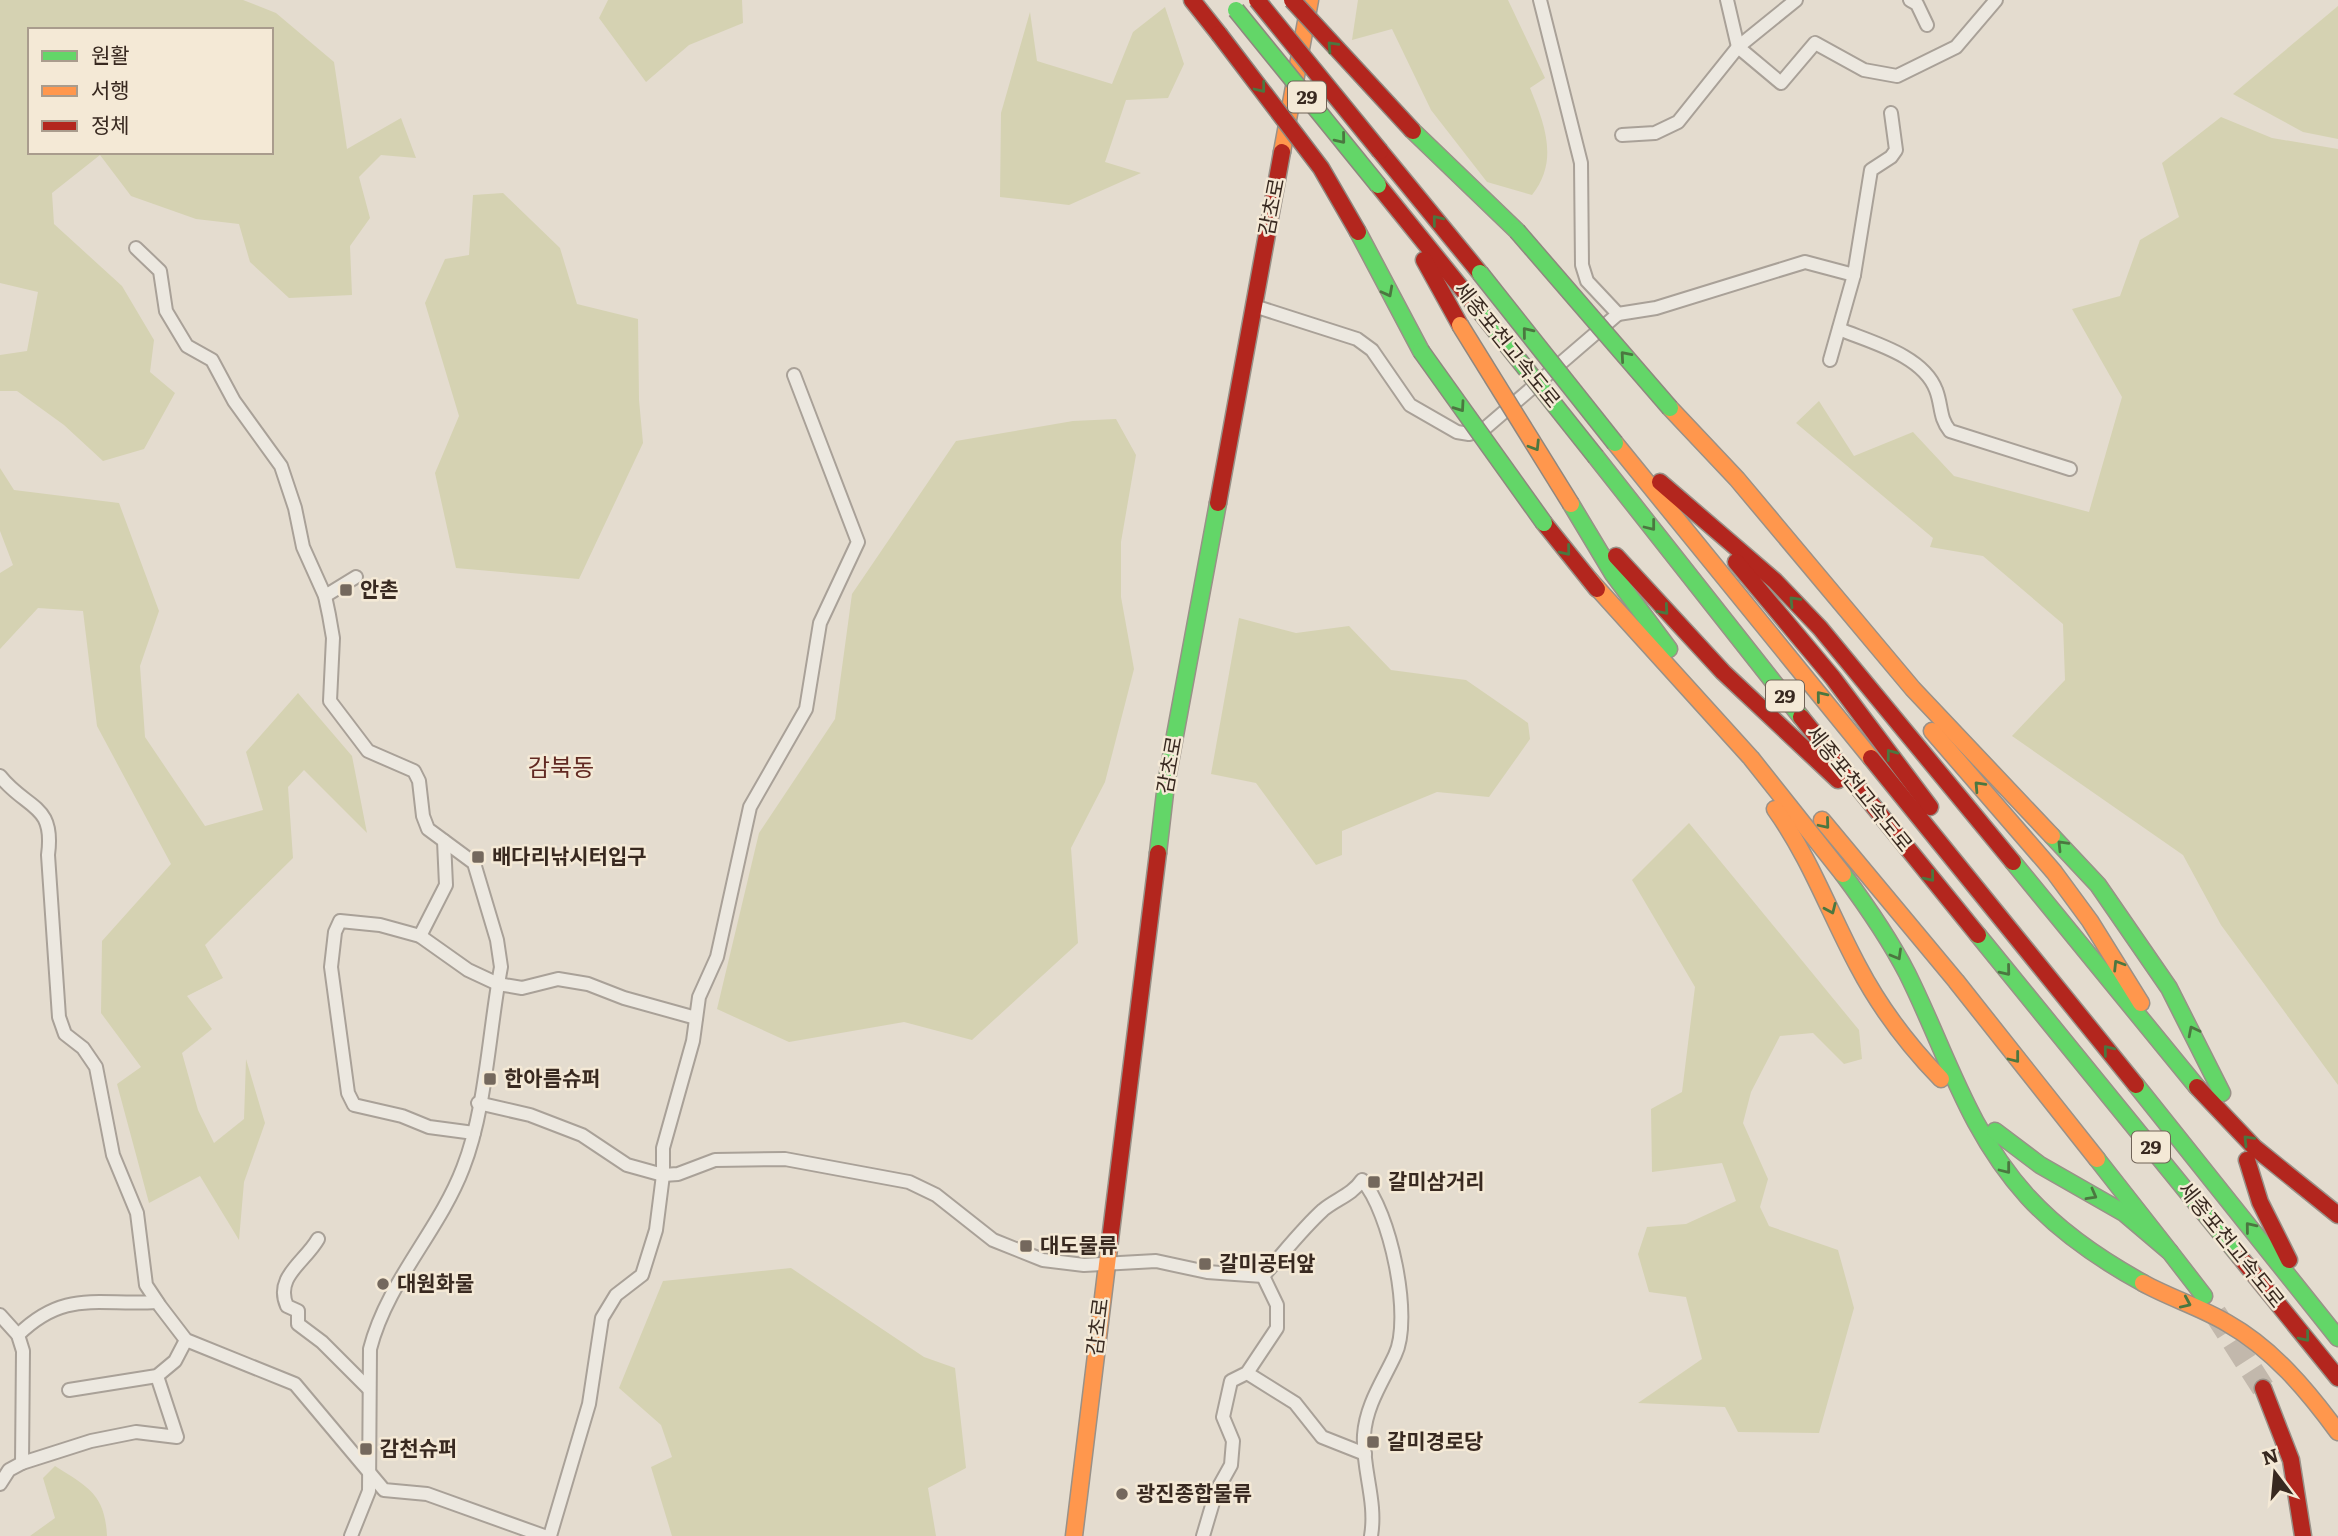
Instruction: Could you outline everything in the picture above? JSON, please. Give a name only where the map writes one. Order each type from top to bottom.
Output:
[{"type":"main road","points":[[1192,0],[1321,168],[1422,351],[1544,523],[1787,825],[1808,859],[1871,989],[1891,1022],[1941,1079]]},
{"type":"main road","name":"세종포천고속도로","points":[[1257,0],[2075,1008],[2338,1338]]},
{"type":"main road","points":[[1293,0],[1413,131],[1517,231],[1792,554],[1956,760],[2054,872],[2123,971],[2177,1066]]},
{"type":"main road","name":"감초로","points":[[1074,1536],[1166,784],[1310,0]]},
{"type":"main road","name":"세종포천고속도로","points":[[1232,5],[1479,310],[1879,813],[2338,1378]]},
{"type":"main road","points":[[1394,205],[1460,325],[1613,574],[1681,666],[1791,782],[1955,981],[2204,1296]]},
{"type":"main road","points":[[1670,408],[1737,479],[1913,689],[2098,885],[2169,988],[2204,1053],[2221,1093]]},
{"type":"main road","points":[[1615,443],[1775,581],[1854,667],[2177,1066],[2255,1148],[2338,1215]]},
{"type":"main road","points":[[1570,504],[1699,650],[1757,708],[1879,813]]},
{"type":"main road","points":[[1688,506],[1833,678],[1979,872],[2075,1008]]},
{"type":"main road","points":[[1589,579],[1786,800],[1832,858],[1895,952],[1969,1115],[1996,1157],[2027,1196],[2073,1239],[2096,1254],[2147,1285],[2215,1315],[2250,1338],[2300,1383],[2338,1432]]},
{"type":"main road","points":[[1994,1131],[2031,1159],[2124,1213],[2170,1252]]},
{"type":"main road","points":[[2247,1160],[2260,1202],[2277,1240],[2324,1320]]},
{"type":"main road","points":[[2263,1388],[2290,1455],[2301,1505],[2303,1536]]},
{"type":"street","points":[[1540,0],[1581,163],[1582,265],[1587,281],[1618,314]]},
{"type":"street","points":[[1727,0],[1738,47],[1780,83],[1787,79],[1815,43],[1864,70],[1897,76],[1955,47],[1996,0]]},
{"type":"street","points":[[1622,135],[1655,133],[1678,122],[1738,47],[1796,0]]},
{"type":"street","points":[[1910,0],[1917,4],[1927,25]]},
{"type":"street","points":[[1830,360],[1854,275],[1871,170],[1891,157],[1896,150],[1891,113]]},
{"type":"street","points":[[136,248],[160,271],[166,311],[187,346],[212,360],[234,401],[281,466],[295,508],[303,547],[325,596],[333,638],[330,701],[368,751],[414,771],[419,781],[423,816],[428,829],[468,856],[479,873],[500,952],[498,984],[474,1133],[463,1168],[445,1207],[425,1236],[375,1328],[370,1349],[369,1491],[351,1536]]},
{"type":"street","points":[[1254,306],[1357,339],[1372,350],[1410,405],[1457,432],[1469,434],[1483,430],[1618,314],[1656,308],[1805,262],[1854,275]]},
{"type":"street","points":[[1839,329],[1918,366],[1936,389],[1940,412],[1950,431],[2070,469]]},
{"type":"street","points":[[550,1536],[589,1404],[602,1318],[616,1294],[642,1275],[656,1230],[663,1175],[663,1148],[694,1041],[699,997],[718,957],[750,807],[806,709],[820,623],[858,542],[794,375]]},
{"type":"street","points":[[325,596],[356,577]]},
{"type":"street","points":[[0,776],[43,813],[51,831],[48,855],[59,1017],[65,1034],[83,1048],[96,1067],[113,1155],[137,1213],[146,1285],[157,1302],[186,1340],[295,1384],[384,1490],[427,1494],[544,1536]]},
{"type":"street","points":[[419,936],[446,885],[444,841]]},
{"type":"street","points":[[474,1133],[429,1127],[402,1116],[354,1105],[348,1093],[331,967],[335,932],[341,921],[380,925],[419,936],[468,970],[498,984],[522,988],[558,979],[588,984],[624,998],[696,1018]]},
{"type":"street","points":[[478,1103],[530,1115],[572,1131],[627,1165],[663,1175],[678,1174],[715,1160],[785,1159],[909,1182],[936,1195],[992,1240],[1043,1260],[1084,1265],[1156,1261],[1207,1272],[1263,1276]]},
{"type":"street","points":[[1263,1276],[1326,1207],[1356,1190],[1362,1180],[1371,1190],[1395,1257],[1399,1341],[1369,1410],[1364,1433],[1374,1509],[1371,1536]]},
{"type":"street","points":[[318,1239],[311,1252],[288,1273],[282,1296],[287,1306],[298,1311],[298,1324],[322,1342],[369,1389]]},
{"type":"street","points":[[1203,1536],[1216,1492],[1231,1465],[1233,1441],[1223,1417],[1231,1381],[1247,1373],[1277,1328],[1277,1306],[1263,1276]]},
{"type":"street","points":[[18,1335],[34,1319],[57,1306],[92,1302],[157,1302]]},
{"type":"street","points":[[0,1315],[18,1335],[23,1351],[22,1463]]},
{"type":"street","points":[[69,1390],[157,1376],[176,1361],[186,1340]]},
{"type":"street","points":[[1247,1373],[1295,1403],[1322,1437],[1365,1454]]},
{"type":"street","points":[[0,1484],[9,1470],[22,1463],[91,1441],[136,1432],[177,1437],[157,1376]]},
{"type":"shaded area","points":[[0,0],[243,0],[276,13],[334,62],[347,149],[401,118],[416,158],[381,155],[359,177],[370,218],[350,246],[352,295],[289,298],[250,262],[239,224],[196,219],[131,196],[100,155],[52,193],[54,224],[122,286],[154,340],[150,372],[175,393],[144,449],[103,461],[64,425],[17,391],[0,391],[0,355],[27,351],[38,292],[0,283]]},
{"type":"shaded area","points":[[608,0],[742,0],[743,23],[689,45],[646,82],[599,18]]},
{"type":"shaded area","points":[[1358,0],[1508,0],[1545,78],[1530,88],[1547,143],[1545,169],[1532,195],[1487,182],[1431,110],[1392,29],[1352,40]]},
{"type":"shaded area","points":[[2338,6],[2338,139],[2303,132],[2233,94]]},
{"type":"shaded area","points":[[1165,7],[1184,64],[1168,98],[1126,100],[1105,162],[1141,173],[1069,205],[1000,197],[1001,113],[1030,12],[1037,61],[1112,84],[1133,32]]},
{"type":"shaded area","points":[[2221,117],[2272,138],[2338,149],[2338,1085],[2221,925],[2183,855],[2012,736],[2065,680],[2063,624],[1983,556],[1930,547],[1933,538],[1796,423],[1819,401],[1854,456],[1913,432],[1954,476],[2089,512],[2122,397],[2072,309],[2120,296],[2140,240],[2179,217],[2162,163]]},
{"type":"shaded area","points":[[503,193],[560,248],[577,304],[638,319],[639,400],[643,443],[579,579],[456,568],[435,473],[459,416],[425,303],[445,259],[469,255],[473,195]]},
{"type":"shaded area","points":[[1116,419],[1136,455],[1121,542],[1121,597],[1134,669],[1105,782],[1071,848],[1078,943],[972,1040],[904,1022],[789,1042],[717,1009],[759,833],[835,719],[852,594],[956,441],[1073,421]]},
{"type":"shaded area","points":[[0,468],[14,490],[119,503],[159,611],[140,666],[145,737],[205,826],[263,810],[246,752],[298,693],[352,756],[367,833],[304,770],[288,787],[293,858],[205,945],[223,978],[187,996],[212,1029],[182,1053],[198,1110],[214,1143],[244,1119],[246,1059],[265,1123],[244,1182],[239,1240],[200,1176],[149,1203],[117,1084],[141,1067],[101,1013],[102,941],[171,864],[97,726],[83,611],[38,608],[0,649],[0,573],[13,565],[0,531]]},
{"type":"shaded area","points":[[1239,618],[1296,633],[1349,626],[1391,670],[1466,680],[1528,723],[1530,739],[1489,797],[1437,792],[1342,831],[1342,855],[1316,865],[1256,783],[1211,774]]},
{"type":"shaded area","points":[[1689,823],[1859,1030],[1862,1059],[1844,1064],[1813,1033],[1780,1036],[1751,1092],[1743,1123],[1768,1179],[1760,1207],[1769,1226],[1838,1250],[1854,1308],[1819,1433],[1738,1432],[1725,1407],[1638,1403],[1702,1359],[1686,1297],[1649,1292],[1638,1254],[1647,1227],[1686,1224],[1736,1201],[1722,1163],[1652,1172],[1651,1109],[1682,1092],[1695,987],[1632,880]]},
{"type":"shaded area","points":[[791,1268],[924,1357],[955,1368],[966,1468],[928,1488],[936,1536],[672,1536],[651,1467],[672,1457],[661,1425],[619,1388],[663,1281]]},
{"type":"shaded area","points":[[55,1466],[93,1493],[103,1510],[107,1536],[30,1536],[55,1518],[43,1478]]},
{"type":"tunnel","points":[[2215,1313],[2263,1388]]},
{"type":"traffic: fast","points":[[1236,10],[1378,185]]},
{"type":"traffic: fast","points":[[1413,131],[1517,231]]},
{"type":"traffic: fast","points":[[1517,231],[1670,408]]},
{"type":"traffic: fast","points":[[1358,232],[1421,351]]},
{"type":"traffic: fast","points":[[1480,273],[1615,443]]},
{"type":"traffic: fast","points":[[1479,310],[1596,457]]},
{"type":"traffic: fast","points":[[1421,351],[1544,523]]},
{"type":"traffic: fast","points":[[1596,457],[1801,717]]},
{"type":"traffic: fast","points":[[1158,853],[1166,784],[1218,503]]},
{"type":"traffic: fast","points":[[1571,504],[1613,574],[1669,649]]},
{"type":"traffic: fast","points":[[2052,836],[2098,885],[2169,988],[2222,1093]]},
{"type":"traffic: fast","points":[[2013,862],[2197,1087]]},
{"type":"traffic: fast","points":[[1843,874],[1900,960],[1973,1117],[2007,1171],[2028,1197],[2068,1234],[2143,1283]]},
{"type":"traffic: fast","points":[[1978,935],[2240,1257]]},
{"type":"traffic: fast","points":[[2136,1085],[2338,1338]]},
{"type":"traffic: fast","points":[[1995,1131],[2040,1165],[2124,1213],[2170,1252],[2204,1296]]},
{"type":"traffic: fast","points":[[2097,1159],[2170,1252]]},
{"type":"traffic: slow","points":[[1282,152],[1310,0]]},
{"type":"traffic: slow","points":[[1460,325],[1571,504]]},
{"type":"traffic: slow","points":[[1670,408],[1737,479],[1913,689],[2052,836]]},
{"type":"traffic: slow","points":[[1615,443],[1871,758]]},
{"type":"traffic: slow","points":[[1589,579],[1751,758],[1843,874]]},
{"type":"traffic: slow","points":[[1932,731],[2054,872],[2090,921],[2141,1003]]},
{"type":"traffic: slow","points":[[1775,809],[1799,847],[1876,997],[1917,1053],[1941,1079]]},
{"type":"traffic: slow","points":[[1822,820],[1956,981],[2097,1159]]},
{"type":"traffic: slow","points":[[1074,1536],[1109,1248]]},
{"type":"traffic: slow","points":[[2143,1283],[2217,1317],[2244,1333],[2274,1358],[2301,1386],[2338,1432]]},
{"type":"traffic: jam","points":[[1192,0],[1219,34]]},
{"type":"traffic: jam","points":[[1257,0],[1380,151]]},
{"type":"traffic: jam","points":[[1292,0],[1413,131]]},
{"type":"traffic: jam","points":[[1219,34],[1321,168],[1358,232]]},
{"type":"traffic: jam","points":[[1380,151],[1480,273]]},
{"type":"traffic: jam","points":[[1218,503],[1282,152]]},
{"type":"traffic: jam","points":[[1378,185],[1479,310]]},
{"type":"traffic: jam","points":[[1424,260],[1460,325]]},
{"type":"traffic: jam","points":[[1660,482],[1775,581],[1820,628],[2013,862]]},
{"type":"traffic: jam","points":[[1544,523],[1597,589]]},
{"type":"traffic: jam","points":[[1616,556],[1723,672],[1838,780]]},
{"type":"traffic: jam","points":[[1736,562],[1833,678],[1930,807]]},
{"type":"traffic: jam","points":[[1801,717],[1978,935]]},
{"type":"traffic: jam","points":[[1871,758],[2136,1085]]},
{"type":"traffic: jam","points":[[1109,1248],[1158,853]]},
{"type":"traffic: jam","points":[[2197,1087],[2255,1148],[2338,1215]]},
{"type":"traffic: jam","points":[[2247,1160],[2260,1202],[2289,1260]]},
{"type":"traffic: jam","points":[[2240,1257],[2338,1378]]},
{"type":"traffic: jam","points":[[2263,1388],[2291,1460],[2303,1536]]},
{"type":"place","name":"안촌","points":[[346,590]]},
{"type":"place","name":"배다리낚시터입구","points":[[478,857]]},
{"type":"place","name":"한아름슈퍼","points":[[490,1079]]},
{"type":"place","name":"갈미삼거리","points":[[1374,1182]]},
{"type":"place","name":"대도물류","points":[[1026,1246]]},
{"type":"place","name":"갈미공터앞","points":[[1205,1264]]},
{"type":"place","name":"대원화물","points":[[383,1284]]},
{"type":"place","name":"갈미경로당","points":[[1373,1442]]},
{"type":"place","name":"감천슈퍼","points":[[366,1449]]},
{"type":"place","name":"광진종합물류","points":[[1122,1494]]},
{"type":"district","name":"감북동","points":[[561,768]]}]
